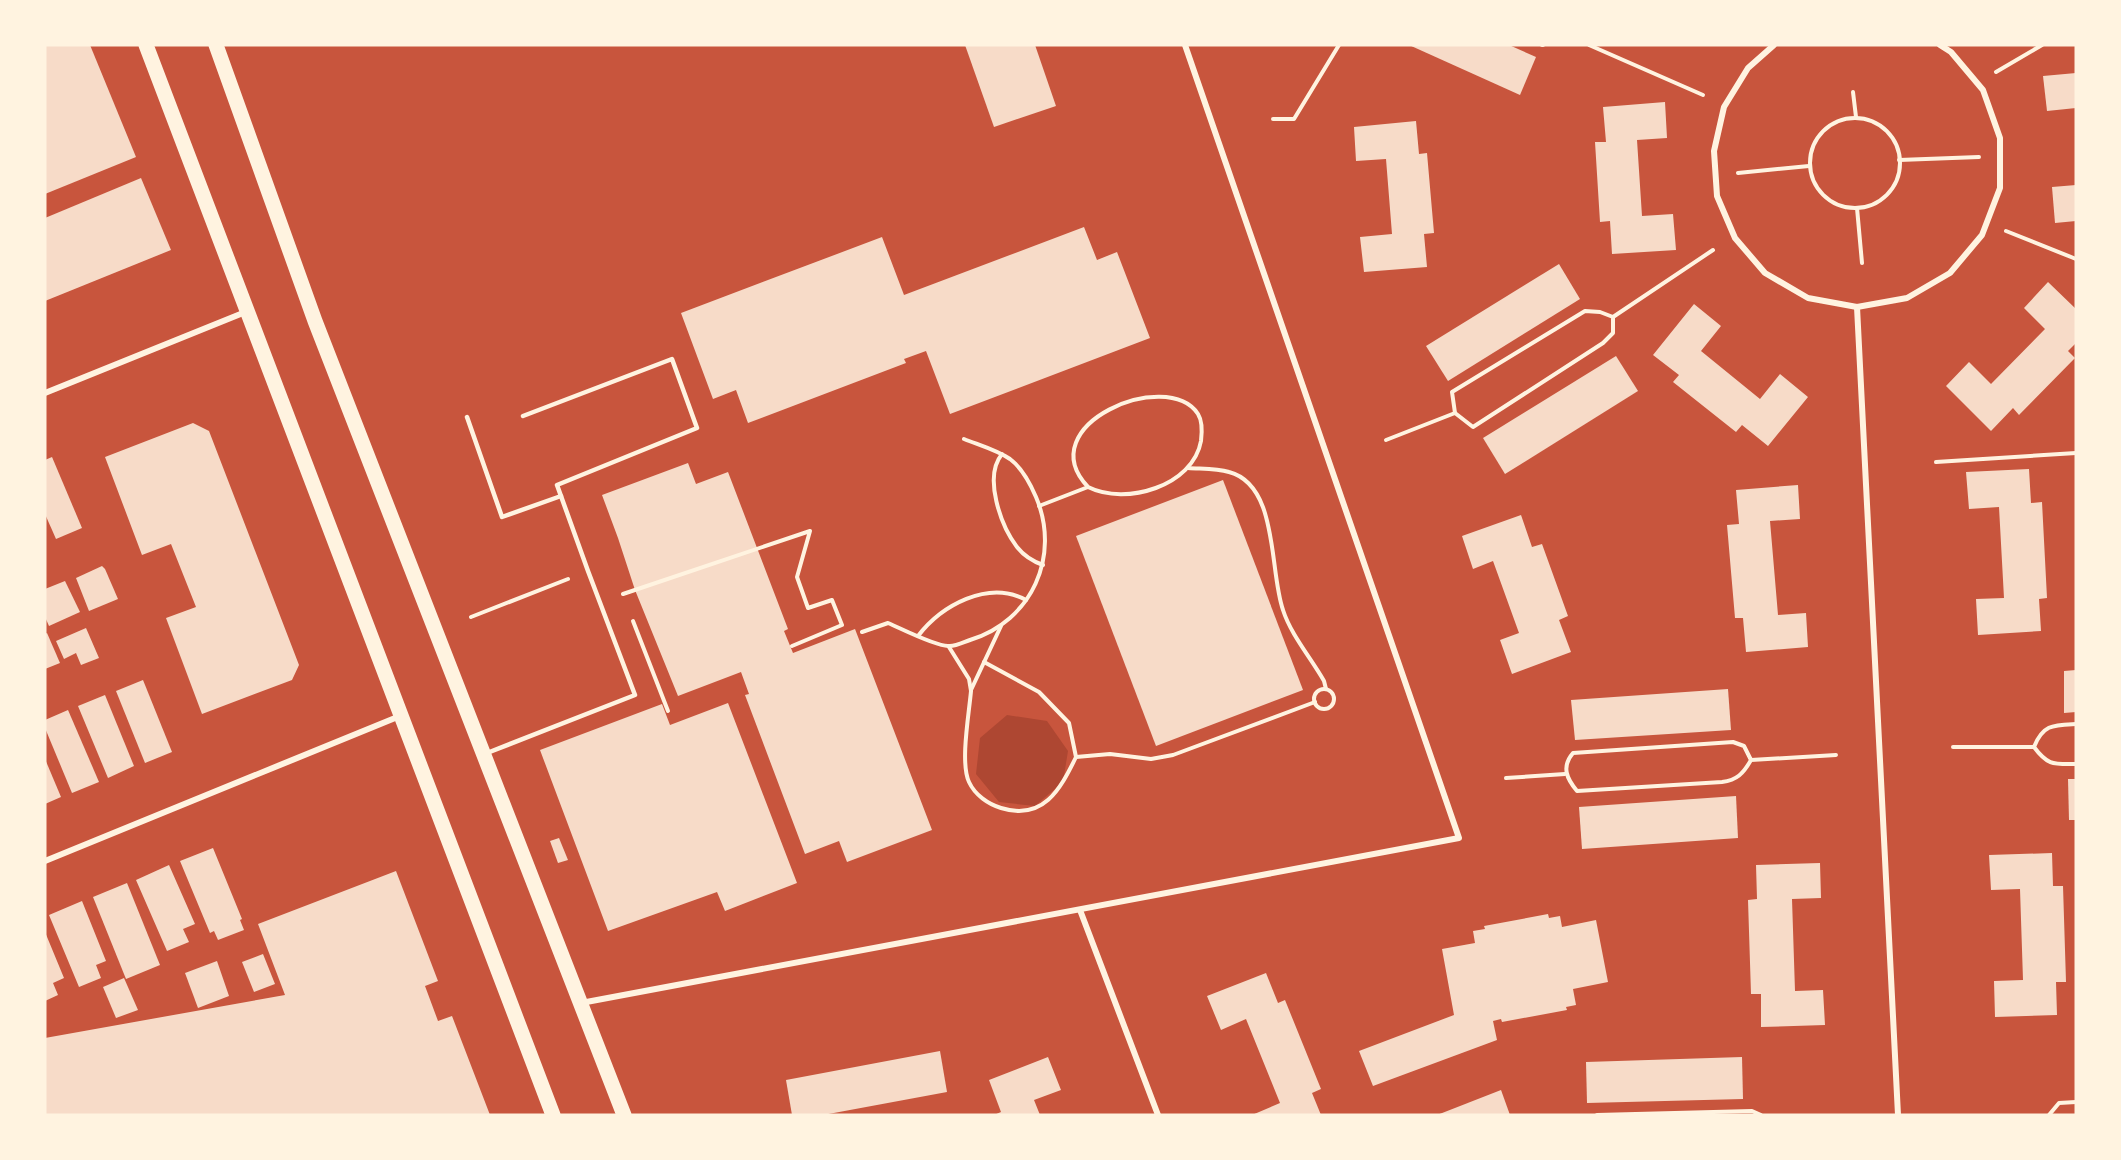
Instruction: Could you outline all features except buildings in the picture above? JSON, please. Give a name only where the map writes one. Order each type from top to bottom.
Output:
[{"type":"main road","points":[[146,45],[553,1115]]},
{"type":"main road","points":[[216,45],[315,321],[624,1115]]},
{"type":"street","points":[[579,1003],[1460,838],[1185,45]]},
{"type":"street","points":[[1774,45],[1748,68],[1724,107],[1714,151],[1718,196],[1735,238],[1765,273],[1808,298],[1857,307],[1907,298],[1950,273],[1982,235],[2000,188],[2000,138],[1983,90],[1951,52],[1940,45]]},
{"type":"street","points":[[1857,307],[1898,1115]]},
{"type":"street","points":[[45,393],[248,310]]},
{"type":"street","points":[[45,861],[401,716]]},
{"type":"street","points":[[1080,910],[1158,1115]]},
{"type":"lane","points":[[482,754],[635,696],[557,485],[697,428],[672,359],[523,416]]},
{"type":"lane","points":[[467,417],[502,517],[561,496]]},
{"type":"path","points":[[1273,119],[1294,119],[1339,45]]},
{"type":"path","points":[[1589,45],[1703,95]]},
{"type":"path","points":[[1979,85],[1997,71],[2042,45]]},
{"type":"path","points":[[1853,92],[1856,117]]},
{"type":"path","points":[[1856,117],[1870,120],[1883,128],[1893,139],[1899,153],[1899,160],[1895,183],[1887,195],[1875,204],[1857,208],[1846,208],[1832,202],[1821,193],[1813,181],[1809,166],[1811,151],[1817,137],[1827,126],[1841,119],[1856,117]]},
{"type":"path","points":[[1899,160],[2000,156]]},
{"type":"path","points":[[1716,175],[1809,166]]},
{"type":"path","points":[[1857,208],[1862,263]]},
{"type":"path","points":[[1985,226],[2010,232],[2076,259]]},
{"type":"path","points":[[1613,316],[1713,250]]},
{"type":"path","points":[[1585,311],[1613,316],[1613,333],[1603,343],[1473,428],[1455,413],[1452,392],[1585,311]]},
{"type":"path","points":[[1167,398],[1182,402],[1198,414],[1202,424],[1202,437],[1196,455],[1187,468],[1161,486],[1136,494],[1109,494],[1088,487],[1078,476],[1073,463],[1073,450],[1077,440],[1098,415],[1134,399],[1167,398]]},
{"type":"path","points":[[1386,440],[1455,413]]},
{"type":"path","points":[[862,632],[888,623],[948,646],[982,636],[1002,624],[1026,600],[1034,588],[1043,565],[1046,544],[1042,512],[1029,480],[1012,460],[964,439]]},
{"type":"path","points":[[1936,462],[2076,453]]},
{"type":"path","points":[[1002,454],[994,467],[993,477],[994,492],[1004,522],[1012,540],[1024,555],[1031,561],[1043,565]]},
{"type":"path","points":[[1187,468],[1229,472],[1241,478],[1260,500],[1268,521],[1276,581],[1283,612],[1324,681],[1326,689],[1334,694],[1335,702],[1331,707],[1321,709],[1314,702],[1314,695],[1326,689]]},
{"type":"path","points":[[1040,506],[1088,487]]},
{"type":"path","points":[[622,594],[810,531],[797,577],[808,608],[832,600],[842,625],[792,646]]},
{"type":"path","points":[[918,636],[928,623],[964,599],[999,592],[1017,595],[1026,600]]},
{"type":"path","points":[[971,691],[1002,624]]},
{"type":"path","points":[[948,646],[969,679],[971,691],[964,761],[969,783],[984,801],[1007,810],[1020,811],[1039,806],[1056,792],[1076,758],[1069,723],[1039,692],[984,662]]},
{"type":"path","points":[[1076,758],[1110,754],[1151,759],[1173,755],[1314,702]]},
{"type":"path","points":[[2034,747],[2045,729],[2054,725],[2076,724]]},
{"type":"path","points":[[1733,742],[1744,746],[1751,760],[1745,771],[1735,781],[1722,782],[1577,791],[1565,774],[1569,758],[1573,753],[1733,742]]},
{"type":"path","points":[[1953,747],[2034,747]]},
{"type":"path","points":[[2034,747],[2043,759],[2053,764],[2076,764]]},
{"type":"path","points":[[1751,760],[1836,755]]},
{"type":"path","points":[[1506,778],[1565,774]]},
{"type":"path","points":[[2049,1115],[2059,1103],[2076,1102]]},
{"type":"path","points":[[1596,1115],[1752,1111],[1761,1115]]},
{"type":"shaded area","points":[[1007,715],[1047,721],[1068,751],[1063,782],[1035,806],[999,802],[976,774],[980,738]]}]
